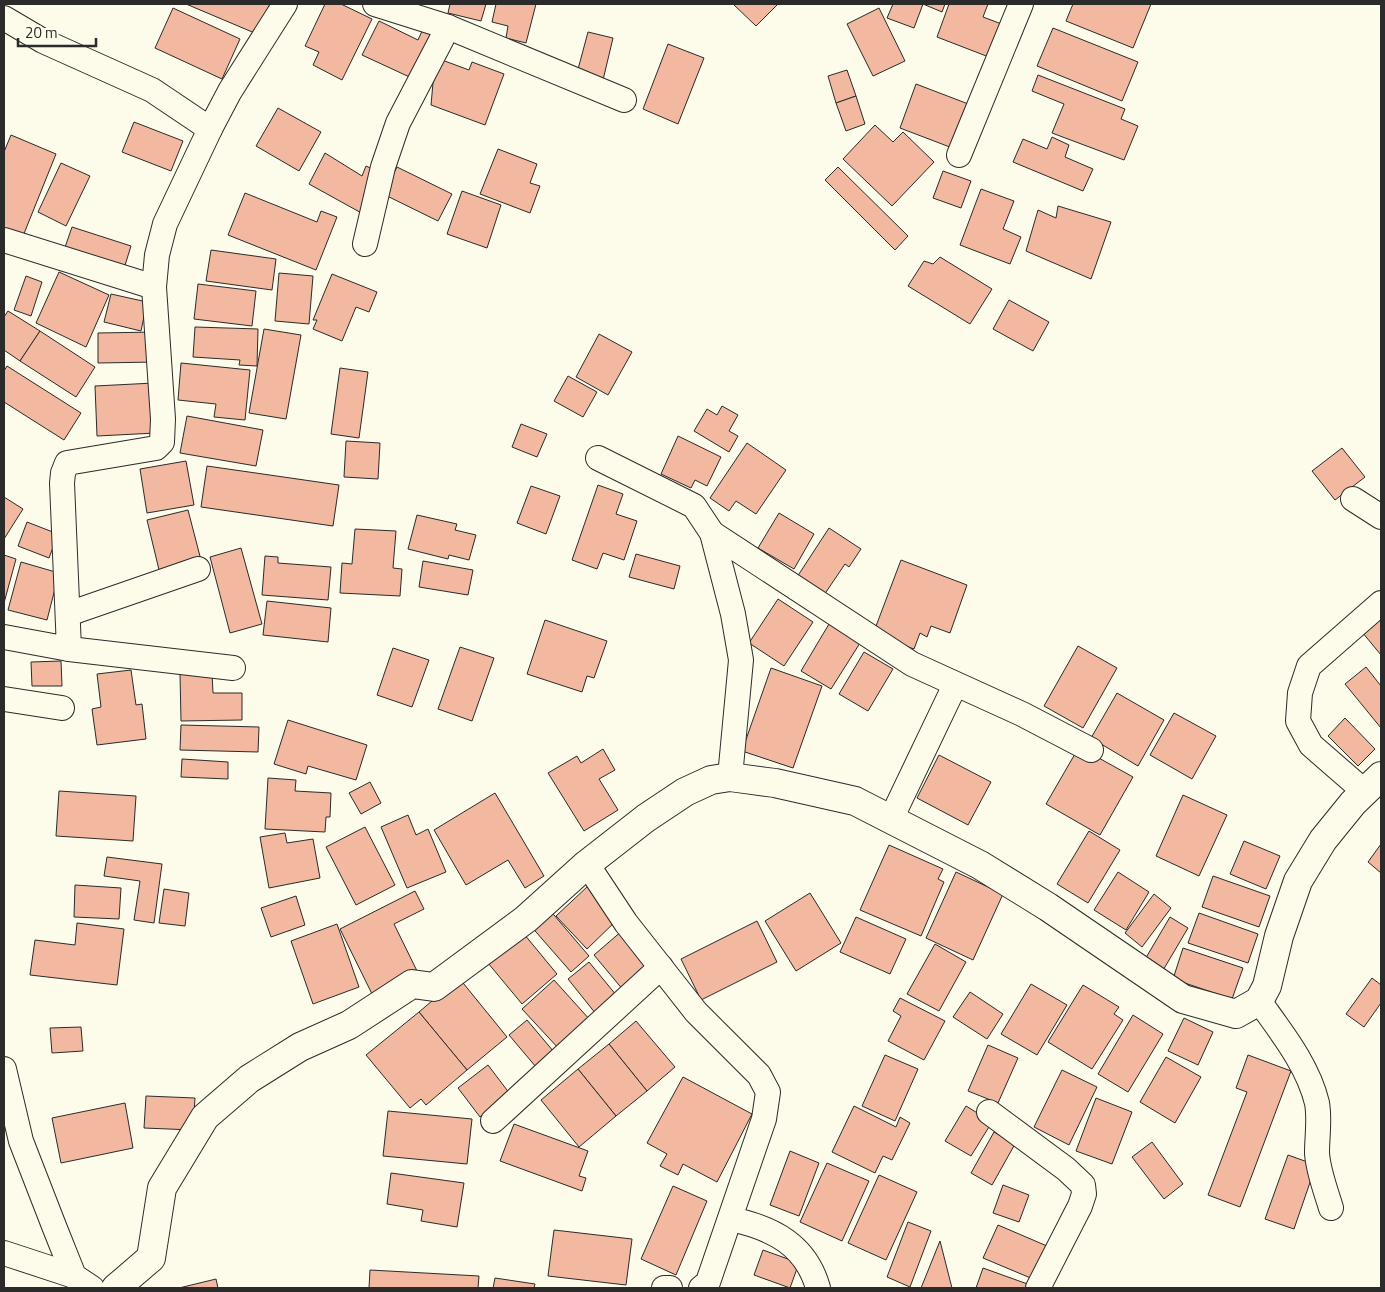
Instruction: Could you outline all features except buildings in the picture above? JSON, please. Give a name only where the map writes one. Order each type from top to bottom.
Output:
[{"type":"street","points":[[69,649],[62,483],[68,463],[156,448],[163,440],[154,287],[157,255],[165,224],[230,91],[285,4]]},
{"type":"street","points":[[375,4],[448,27],[624,100]]},
{"type":"street","points":[[959,155],[1021,4]]},
{"type":"street","points":[[4,18],[43,41],[152,90],[210,129]]},
{"type":"street","points":[[365,244],[383,167],[398,123],[448,27]]},
{"type":"street","points":[[4,240],[154,287]]},
{"type":"street","points":[[598,458],[694,506],[712,533],[733,614],[741,660],[730,777]]},
{"type":"street","points":[[1354,500],[1381,517]]},
{"type":"street","points":[[712,533],[912,664],[1022,714],[1091,750]]},
{"type":"street","points":[[68,614],[198,569]]},
{"type":"street","points":[[116,1288],[151,1258],[162,1188],[205,1117],[249,1079],[300,1047],[349,1024],[412,984],[434,987],[526,918],[587,864],[646,818],[685,792],[711,780],[730,777],[775,783],[854,801],[980,864],[1048,907],[1183,999],[1236,1014],[1259,1001],[1267,986],[1279,936],[1298,881],[1323,840],[1353,803],[1373,784],[1311,745],[1298,721],[1300,693],[1309,666],[1381,604]]},
{"type":"street","points":[[4,637],[69,649],[233,668]]},
{"type":"street","points":[[891,819],[956,685]]},
{"type":"street","points":[[4,699],[62,708]]},
{"type":"street","points":[[587,864],[626,923],[696,1012],[759,1075],[768,1092],[764,1119],[731,1219],[708,1282],[701,1288]]},
{"type":"street","points":[[493,1121],[661,967]]},
{"type":"street","points":[[1259,1001],[1292,1048],[1307,1075],[1317,1103],[1319,1132],[1317,1154],[1331,1208]]},
{"type":"street","points":[[4,1068],[21,1141],[83,1282]]},
{"type":"street","points":[[989,1112],[1066,1169],[1083,1186],[1084,1194],[1080,1206],[1038,1288]]},
{"type":"street","points":[[731,1219],[752,1224],[778,1234],[794,1246],[806,1260],[818,1288]]},
{"type":"street","points":[[4,1253],[83,1282]]},
{"type":"street","points":[[664,1288],[670,1288]]}]
